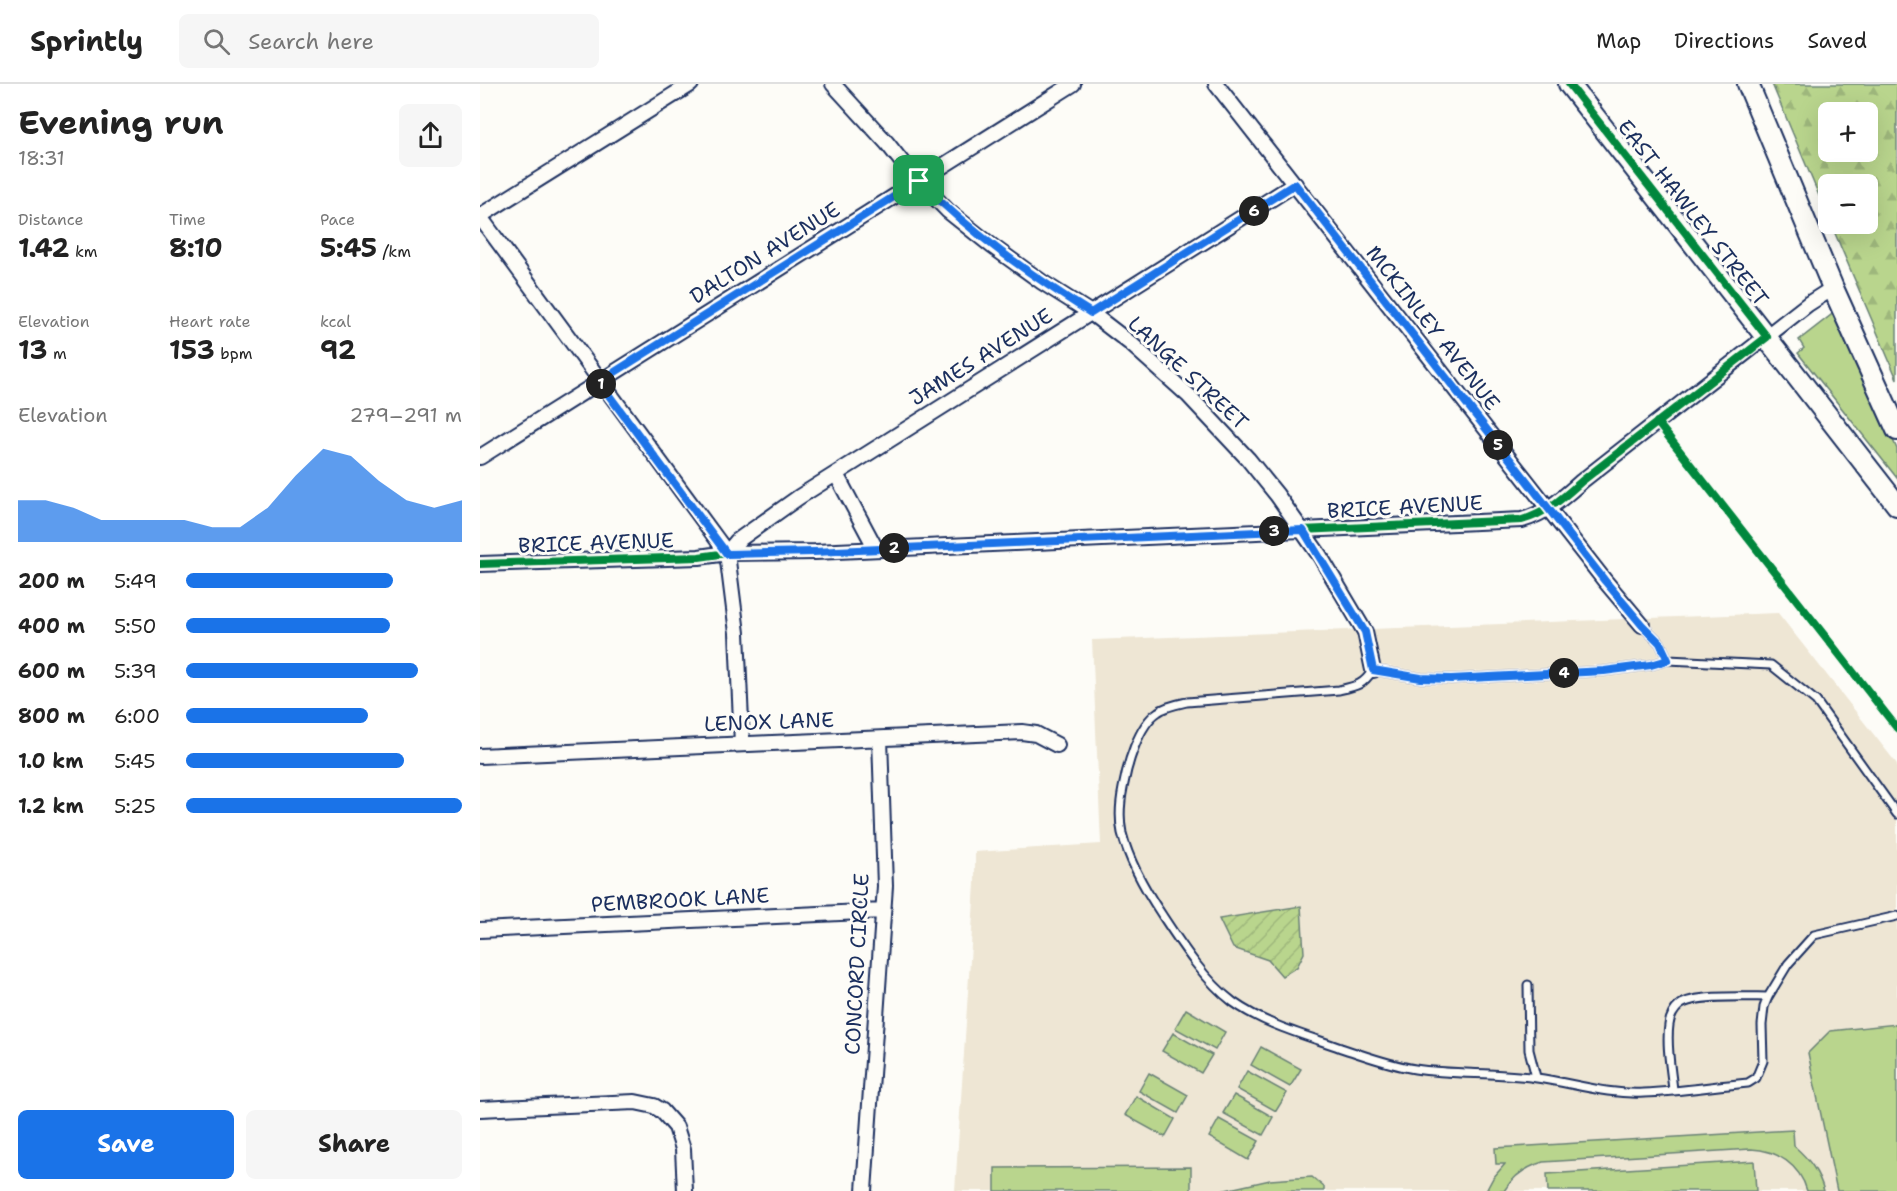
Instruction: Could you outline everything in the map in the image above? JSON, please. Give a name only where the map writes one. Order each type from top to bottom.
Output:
[{"type":"street","points":[[691,84],[480,217],[727,554],[737,633],[742,744]]},
{"type":"street","name":"LANGE STREET","points":[[834,84],[948,211],[992,246],[1091,313],[1130,343],[1188,395],[1248,459],[1303,530],[1365,632],[1373,670]]},
{"type":"street","name":"DALTON AVENUE","points":[[480,457],[1073,84]]},
{"type":"street","name":"MCKINLEY AVENUE","points":[[1216,84],[1605,581],[1642,625]]},
{"type":"street","name":"EAST HAWLEY STREET","points":[[1569,84],[1897,505]]},
{"type":"street","points":[[1748,84],[1833,288],[1897,430]]},
{"type":"street","name":"JAMES AVENUE","points":[[727,554],[737,540],[799,497],[1295,184]]},
{"type":"street","name":"BRICE AVENUE","points":[[480,564],[699,557],[1522,520],[1537,516],[1549,508],[1808,304],[1833,288]]},
{"type":"street","points":[[836,474],[876,549]]},
{"type":"street","name":"LENOX LANE","points":[[480,756],[1022,732],[1036,734],[1057,745]]},
{"type":"street","name":"CONCORD CIRCLE","points":[[864,1191],[885,886],[880,739]]},
{"type":"street","name":"PEMBROOK LANE","points":[[480,930],[883,911]]},
{"type":"street","points":[[480,1109],[635,1102],[654,1106],[662,1111],[680,1133],[685,1191]]},
{"type":"lane","points":[[1642,625],[1660,643],[1668,660]]},
{"type":"lane","points":[[1897,814],[1816,701],[1772,665],[1668,660],[1651,665],[1604,671],[1451,679],[1421,678],[1373,670],[1366,681],[1340,690],[1188,702],[1160,710],[1148,719],[1126,773],[1120,814],[1122,832],[1132,859],[1154,903],[1172,931],[1212,983],[1233,1002],[1283,1028],[1382,1063],[1416,1069],[1536,1077],[1610,1092],[1644,1093],[1748,1083],[1756,1078],[1763,1061],[1762,1025],[1764,1007],[1768,997],[1788,964],[1814,934],[1897,916]]},
{"type":"lane","points":[[1528,986],[1530,1050],[1536,1077]]},
{"type":"lane","points":[[1673,1090],[1668,1037],[1673,1012],[1681,1004],[1690,999],[1768,997]]},
{"type":"shaded area","points":[[1778,613],[1897,764],[1897,1191],[955,1191],[975,884],[975,852],[1101,844],[1092,640]]},
{"type":"green space","points":[[1772,84],[1897,84],[1897,379],[1835,234],[1878,234],[1878,174],[1818,174],[1818,193]]},
{"type":"green space","points":[[1835,312],[1897,449],[1897,478],[1798,353],[1804,348],[1799,340]]},
{"type":"green space","points":[[1301,906],[1304,953],[1297,967],[1282,976],[1268,960],[1233,948],[1219,919]]},
{"type":"green space","points":[[1186,1009],[1225,1032],[1215,1050],[1175,1028]]},
{"type":"green space","points":[[1897,1024],[1897,1191],[1837,1191],[1808,1053],[1830,1031]]},
{"type":"green space","points":[[1173,1033],[1212,1055],[1201,1073],[1162,1051]]},
{"type":"green space","points":[[1261,1047],[1301,1069],[1290,1087],[1251,1065]]},
{"type":"green space","points":[[1247,1071],[1287,1093],[1276,1111],[1237,1089]]},
{"type":"green space","points":[[1149,1073],[1188,1095],[1178,1113],[1139,1091]]},
{"type":"green space","points":[[1234,1095],[1273,1117],[1263,1135],[1223,1113]]},
{"type":"green space","points":[[1136,1096],[1175,1119],[1165,1137],[1125,1115]]},
{"type":"green space","points":[[1219,1119],[1259,1141],[1248,1160],[1209,1137]]},
{"type":"green space","points":[[1793,1130],[1794,1146],[1813,1166],[1824,1191],[1807,1191],[1799,1174],[1786,1161],[1770,1152],[1751,1149],[1543,1162],[1520,1173],[1504,1191],[1486,1191],[1505,1164],[1496,1164],[1495,1148]]},
{"type":"green space","points":[[1754,1161],[1756,1191],[1548,1191],[1547,1174]]},
{"type":"green space","points":[[1191,1167],[1191,1191],[995,1191],[995,1168]]},
{"type":"green space","points":[[1312,1177],[1324,1187],[1324,1191],[1221,1191],[1270,1180]]},
{"type":"cycle path","points":[[480,564],[699,557],[727,553],[815,552],[1522,520],[1531,517],[1562,499],[1767,337],[1569,84]]},
{"type":"cycle path","points":[[1657,422],[1897,728]]},
{"type":"route","points":[[919,181],[948,211],[992,246],[1091,313],[1295,184],[1605,581],[1660,643],[1668,660],[1651,665],[1604,671],[1451,679],[1400,676],[1373,670],[1365,632],[1303,530],[727,554],[599,382],[919,181]]}]
